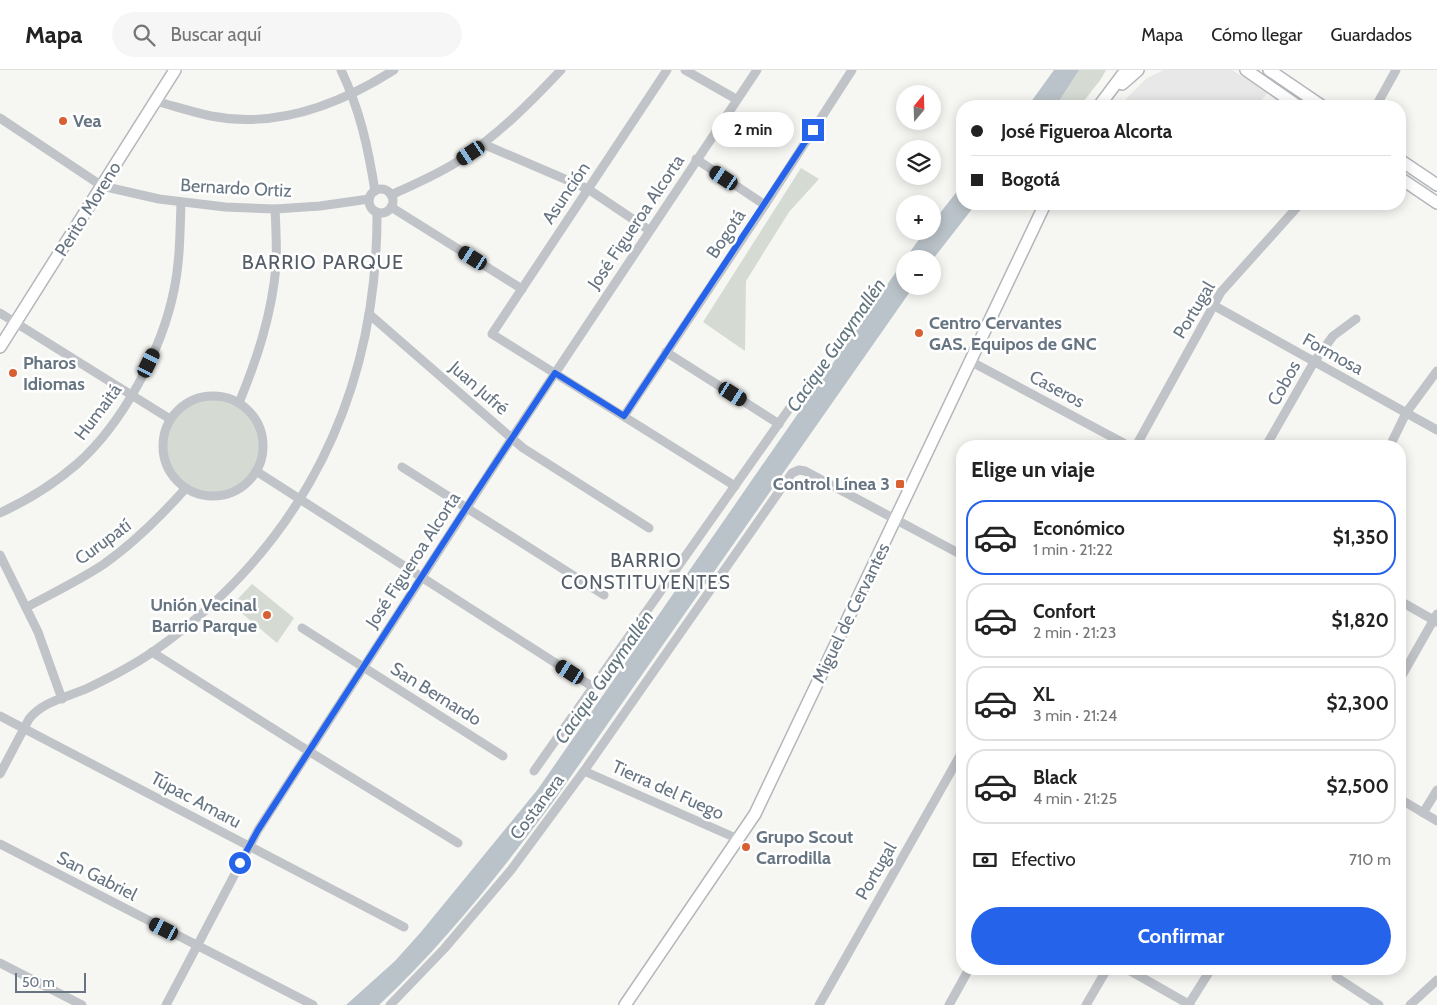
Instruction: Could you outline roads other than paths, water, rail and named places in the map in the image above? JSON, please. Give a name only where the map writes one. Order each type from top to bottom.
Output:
[{"type":"main road","name":"Perito Moreno","points":[[0,346],[174,70]]},
{"type":"main road","points":[[1108,93],[1109,86],[1117,70]]},
{"type":"main road","points":[[1103,100],[1126,70]]},
{"type":"main road","points":[[1108,93],[1115,91],[1138,70]]},
{"type":"main road","points":[[1246,70],[1289,100]]},
{"type":"main road","points":[[1269,70],[1313,100]]},
{"type":"main road","points":[[1406,163],[1435,180]]},
{"type":"main road","points":[[1406,182],[1437,203]]},
{"type":"main road","name":"Miguel de Cervantes","points":[[625,1005],[755,814],[1042,210]]},
{"type":"street","points":[[341,70],[366,137],[375,191],[369,199],[370,206],[377,212],[384,212],[391,208],[393,202],[391,195],[386,190],[375,191]]},
{"type":"street","points":[[156,101],[212,116],[256,119],[282,117],[309,112],[351,94],[394,70]]},
{"type":"street","points":[[391,195],[445,169],[483,144],[561,70]]},
{"type":"street","name":"Asunción","points":[[555,373],[492,334],[667,70]]},
{"type":"street","points":[[685,70],[736,99]]},
{"type":"street","name":"José Figueroa Alcorta","points":[[166,1005],[258,830],[466,508],[757,70]]},
{"type":"street","name":"Bogotá","points":[[624,416],[765,206],[852,70]]},
{"type":"street","points":[[1379,100],[1396,70]]},
{"type":"street","points":[[0,118],[102,186]]},
{"type":"street","points":[[483,144],[588,189],[649,230]]},
{"type":"street","points":[[696,160],[765,206]]},
{"type":"street","name":"Bernardo Ortiz","points":[[102,186],[181,203],[275,209],[320,206],[369,199]]},
{"type":"street","name":"Humaitá","points":[[0,513],[39,492],[78,463],[102,436],[131,395],[154,352],[171,306],[177,274],[181,203]]},
{"type":"street","points":[[391,208],[522,289]]},
{"type":"street","points":[[239,403],[259,350],[271,299],[276,255],[275,209]]},
{"type":"street","name":"Portugal","points":[[1139,440],[1213,305],[1222,292],[1295,210]]},
{"type":"street","points":[[0,774],[24,728],[35,712],[104,680],[152,652],[204,611],[267,545],[300,499],[324,456],[344,412],[358,368],[370,314],[376,257],[377,212]]},
{"type":"street","name":"Formosa","points":[[1213,305],[1437,430]]},
{"type":"street","points":[[0,313],[170,419]]},
{"type":"street","name":"Juan Jufré","points":[[370,314],[523,448],[649,528]]},
{"type":"street","name":"Cobos","points":[[1269,440],[1314,362],[1333,336],[1356,319]]},
{"type":"street","points":[[666,352],[779,424]]},
{"type":"street","name":"Caseros","points":[[970,361],[1118,440]]},
{"type":"street","points":[[1393,440],[1406,413],[1437,371]]},
{"type":"street","points":[[555,373],[735,486]]},
{"type":"street","points":[[208,396],[224,397],[239,403],[249,411],[257,422],[261,434],[262,453],[256,471],[246,484],[232,492],[216,496],[200,494],[186,488],[174,478],[166,464],[162,449],[164,434],[170,419],[180,407],[193,399],[208,396]]},
{"type":"street","points":[[534,771],[789,409]]},
{"type":"street","points":[[402,467],[604,595]]},
{"type":"street","name":"Costanera","points":[[390,1005],[444,949],[511,870],[584,771],[792,473],[799,470],[805,471],[896,519]]},
{"type":"street","points":[[256,471],[593,687]]},
{"type":"street","name":"Curupatí","points":[[27,607],[78,580],[114,556],[155,522],[186,488]]},
{"type":"street","points":[[896,519],[956,552]]},
{"type":"street","points":[[0,554],[27,607],[47,653],[62,699]]},
{"type":"street","points":[[1406,604],[1436,619],[1406,669]]},
{"type":"street","name":"San Bernardo","points":[[302,628],[503,756]]},
{"type":"street","points":[[152,652],[458,843]]},
{"type":"street","name":"Túpac Amaru","points":[[0,716],[404,927]]},
{"type":"street","name":"Portugal","points":[[818,1005],[956,763]]},
{"type":"street","name":"Tierra del Fuego","points":[[584,771],[738,839]]},
{"type":"street","points":[[1423,813],[1437,790]]},
{"type":"street","points":[[1406,803],[1437,820]]},
{"type":"street","name":"San Gabriel","points":[[0,844],[196,946],[296,1001],[313,1005]]},
{"type":"street","points":[[0,963],[82,1005]]},
{"type":"street","points":[[949,1005],[966,975]]},
{"type":"street","points":[[1086,1005],[1104,975]]},
{"type":"street","points":[[1138,975],[1190,1005],[1207,975]]},
{"type":"street","points":[[1336,977],[1380,1005]]},
{"type":"street","points":[[1410,1005],[1437,980]]},
{"type":"place","name":"Vea","points":[[63,121]]},
{"type":"place","name":"Centro Cervantes GAS. Equipos de GNC","points":[[919,333]]},
{"type":"place","name":"Pharos Idiomas","points":[[13,373]]},
{"type":"place","name":"Control Línea 3","points":[[900,484]]},
{"type":"place","name":"Unión Vecinal Barrio Parque","points":[[267,615]]},
{"type":"place","name":"Grupo Scout Carrodilla","points":[[746,847]]},
{"type":"district","name":"BARRIO PARQUE","points":[[323,262]]},
{"type":"district","name":"BARRIO CONSTITUYENTES","points":[[646,571]]},
{"type":"water label","name":"Cacique Guaymallén","points":[[836,345]]},
{"type":"water label","name":"Cacique Guaymallén","points":[[604,677]]}]
